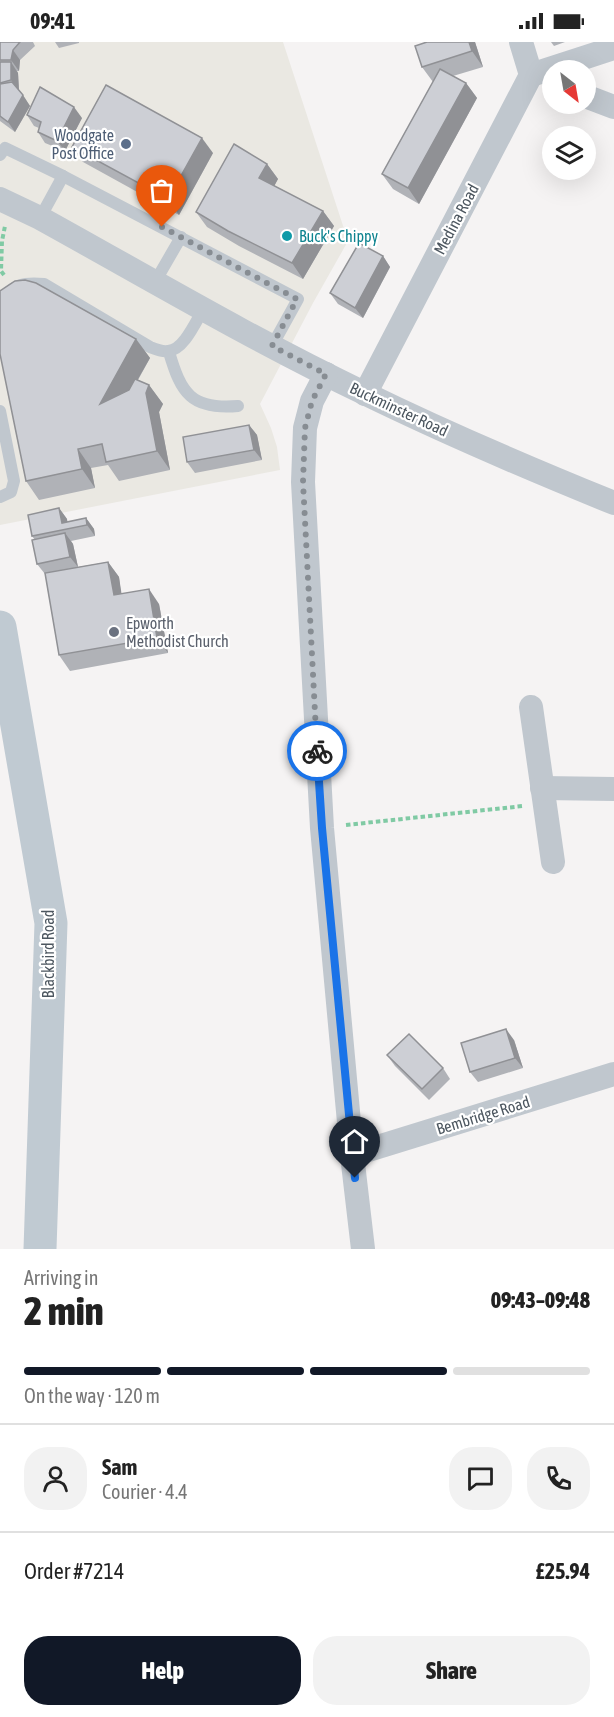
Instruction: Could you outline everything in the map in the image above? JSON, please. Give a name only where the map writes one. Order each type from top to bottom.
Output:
[{"type":"main road","name":"Blackbird Road","points":[[0,627],[51,924],[40,1249]]},
{"type":"street","points":[[521,42],[542,79]]},
{"type":"street","points":[[586,60],[614,48]]},
{"type":"street","name":"Medina Road","points":[[365,394],[542,79]]},
{"type":"street","points":[[596,100],[614,107]]},
{"type":"street","name":"Buckminster Road","points":[[0,199],[40,218],[272,346],[365,394],[525,467],[614,503]]},
{"type":"street","points":[[326,374],[312,401],[305,428],[303,482],[322,828],[352,1155],[363,1249]]},
{"type":"street","points":[[531,707],[553,862]]},
{"type":"street","points":[[544,796],[614,789]]},
{"type":"street","name":"Bembridge Road","points":[[352,1155],[614,1074]]},
{"type":"lane","points":[[0,155],[5,148],[63,176],[297,299],[272,346]]},
{"type":"lane","points":[[40,218],[63,176]]},
{"type":"lane","points":[[155,282],[181,237]]},
{"type":"lane","points":[[0,301],[12,288],[28,282],[44,284],[150,348],[169,351],[182,344],[204,308]]},
{"type":"lane","points":[[169,351],[176,376],[183,389],[193,397],[213,407],[238,406]]},
{"type":"lane","points":[[0,411],[14,481],[11,492],[0,497]]},
{"type":"path","points":[[322,828],[544,796]]},
{"type":"shaded area","points":[[0,42],[283,42],[348,241],[260,404],[277,447],[280,470],[0,525]]},
{"type":"building","points":[[0,42],[20,42],[13,50],[11,60],[0,60]]},
{"type":"building","points":[[427,42],[469,42],[472,51],[422,67],[415,46]]},
{"type":"building","points":[[0,62],[11,62],[11,80],[0,83]]},
{"type":"building","points":[[440,69],[466,83],[408,188],[382,174]]},
{"type":"building","points":[[12,82],[23,95],[8,122],[0,116],[0,84]]},
{"type":"building","points":[[106,85],[202,138],[168,199],[72,147]]},
{"type":"building","points":[[40,87],[74,107],[57,141],[38,132],[41,122],[27,115]]},
{"type":"building","points":[[234,144],[267,164],[259,178],[323,211],[292,263],[196,212]]},
{"type":"building","points":[[359,243],[383,256],[355,308],[330,293]]},
{"type":"building","points":[[25,280],[36,283],[136,339],[100,404],[129,390],[135,379],[149,385],[146,393],[157,451],[106,462],[102,444],[78,449],[82,469],[26,481],[0,354],[0,291],[15,281]]},
{"type":"building","points":[[249,425],[254,450],[187,462],[183,437]]},
{"type":"building","points":[[59,508],[62,523],[86,518],[87,525],[32,536],[28,515]]},
{"type":"building","points":[[65,533],[70,557],[37,564],[32,540]]},
{"type":"building","name":"Epworth Methodist Church","points":[[108,562],[114,595],[149,589],[157,638],[59,655],[45,573]]},
{"type":"building","points":[[506,1029],[515,1058],[470,1072],[461,1043]]},
{"type":"building","points":[[409,1034],[443,1068],[422,1089],[387,1055]]},
{"type":"way so far","points":[[162,227],[297,299],[272,346],[326,374],[312,401],[305,428],[303,482],[317,751]]},
{"type":"place","name":"Woodgate Post Office","points":[[126,144]]},
{"type":"place","name":"Buck's Chippy","points":[[287,236]]},
{"type":"place","name":"Epworth Methodist Church","points":[[114,632]]},
{"type":"route","points":[[317,751],[322,828],[355,1178]]}]
